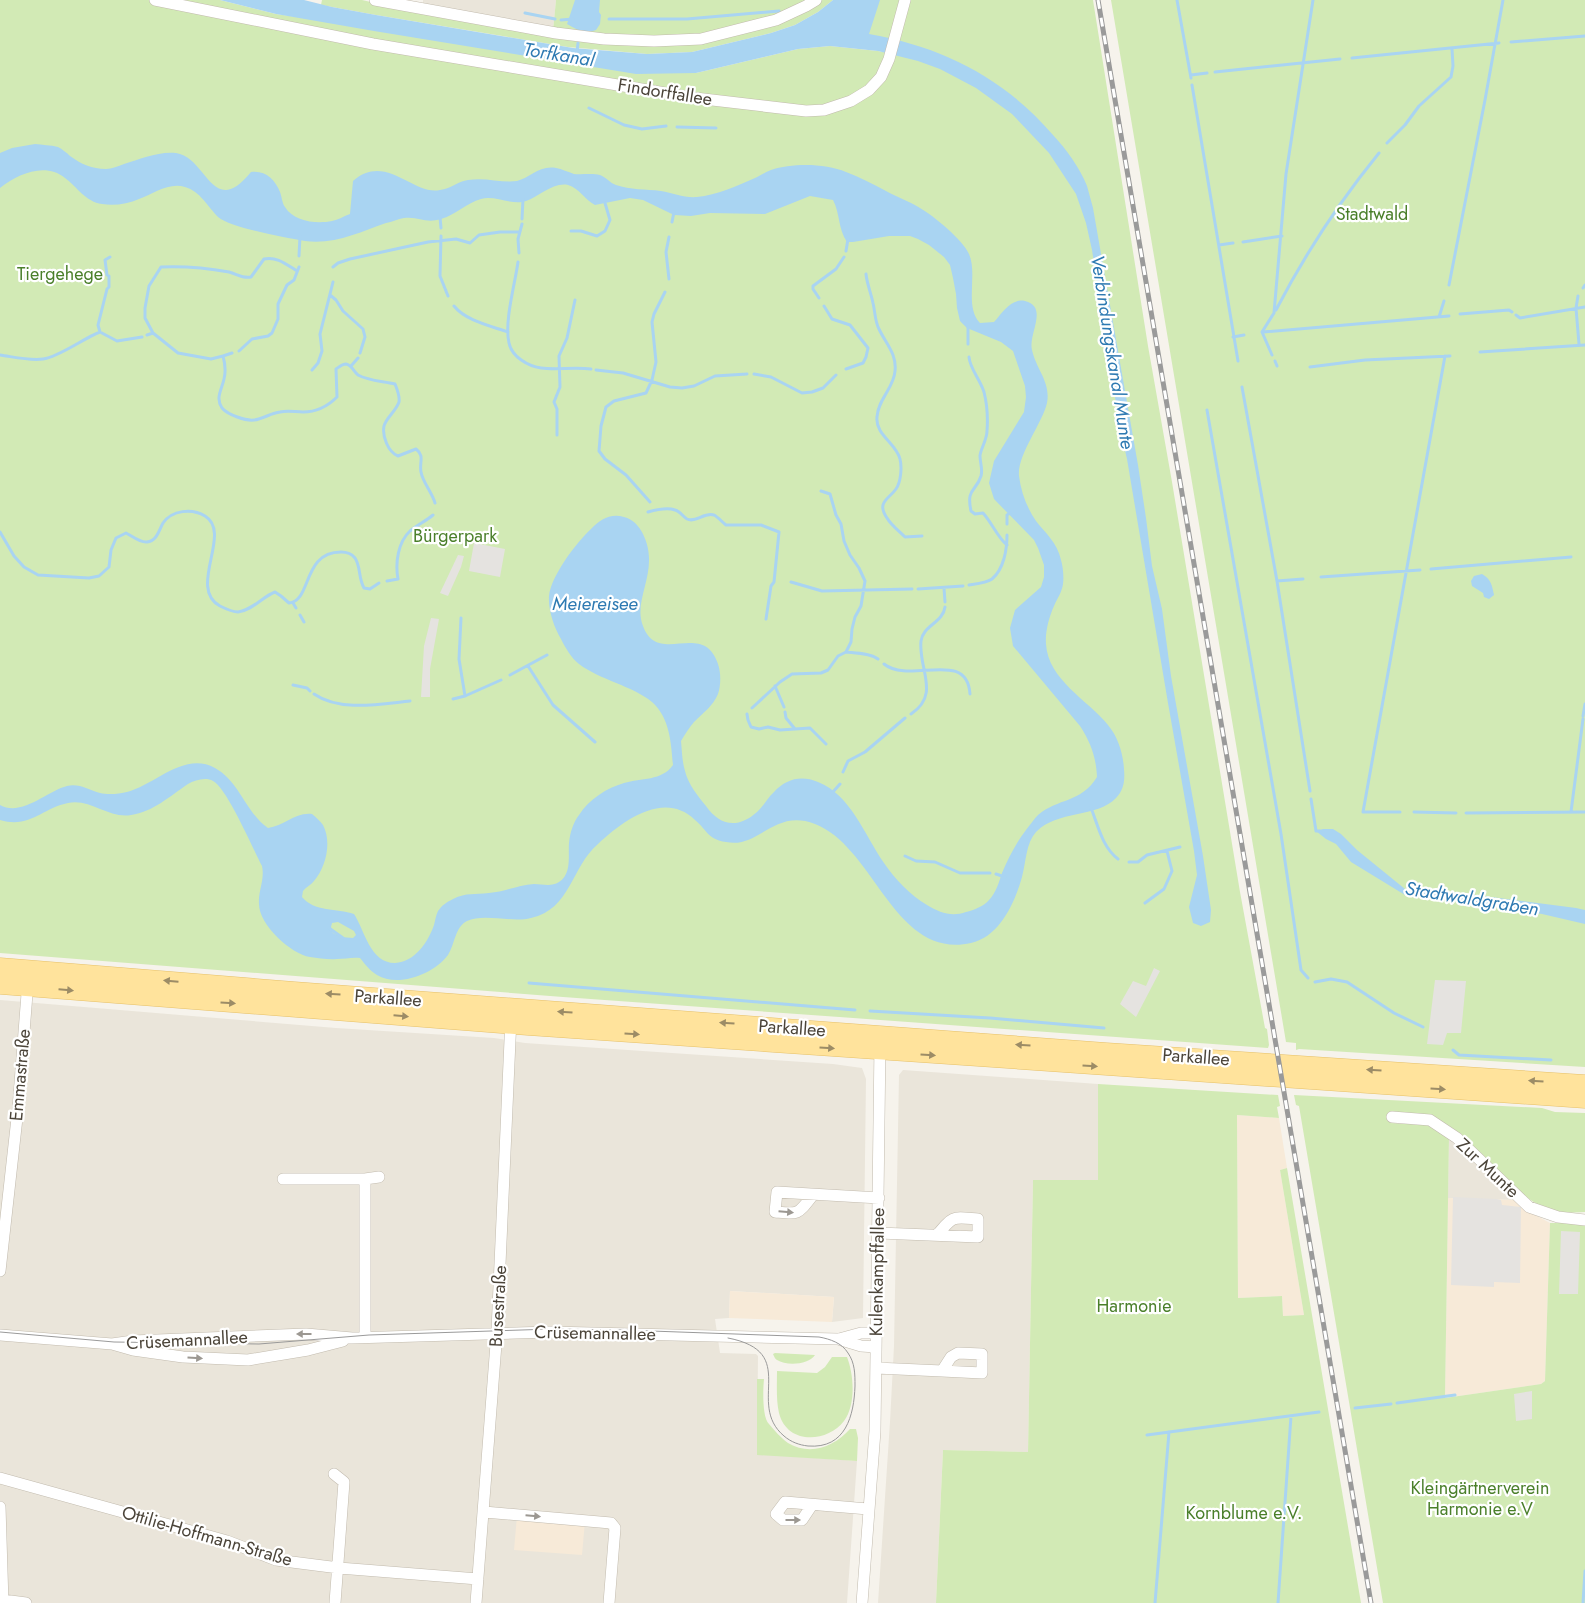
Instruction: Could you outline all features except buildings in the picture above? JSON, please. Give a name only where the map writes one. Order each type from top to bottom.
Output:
[{"type":"main road","name":"Parkallee","points":[[0,966],[511,1016]]},
{"type":"main road","name":"Parkallee","points":[[0,985],[511,1016],[880,1043],[1585,1099]]},
{"type":"main road","name":"Parkallee","points":[[880,1043],[1116,1052],[1585,1084]]},
{"type":"street","name":"Findorffallee","points":[[155,0],[382,46],[694,98],[806,111],[824,110],[851,101],[869,90],[881,77],[890,54],[905,0]]},
{"type":"street","points":[[375,0],[556,33],[604,39],[654,41],[702,39],[776,20],[816,0]]},
{"type":"street","name":"Emmastraße","points":[[0,1271],[18,1109],[29,969]]},
{"type":"street","name":"Busestraße","points":[[476,1603],[497,1334],[511,1016]]},
{"type":"street","name":"Kulenkampffallee","points":[[862,1603],[875,1431],[880,1043]]},
{"type":"street","name":"Zur Munte","points":[[1392,1117],[1430,1120],[1457,1138],[1529,1207],[1558,1218],[1585,1220]]},
{"type":"street","points":[[283,1178],[379,1177]]},
{"type":"street","points":[[365,1178],[365,1338]]},
{"type":"street","points":[[813,1195],[879,1198]]},
{"type":"street","points":[[879,1233],[937,1235]]},
{"type":"street","name":"Crüsemannallee","points":[[112,1344],[133,1341],[306,1334],[365,1338],[550,1332],[838,1339],[861,1346],[876,1347]]},
{"type":"street","name":"Crüsemannallee","points":[[838,1339],[861,1333],[876,1333]]},
{"type":"street","name":"Crüsemannallee","points":[[0,1335],[112,1344],[133,1350],[183,1357],[248,1360],[308,1350],[352,1338]]},
{"type":"street","points":[[876,1368],[942,1371]]},
{"type":"street","points":[[334,1474],[344,1482],[335,1603]]},
{"type":"street","name":"Ottilie-Hoffmann-Straße","points":[[0,1478],[227,1541],[276,1560],[339,1568],[478,1579]]},
{"type":"street","points":[[812,1505],[868,1509]]},
{"type":"street","points":[[0,1507],[3,1601],[26,1603]]},
{"type":"street","points":[[484,1512],[612,1523],[615,1528],[609,1603]]},
{"type":"shaded area","points":[[423,0],[556,0],[553,31],[423,7]]},
{"type":"shaded area","points":[[474,543],[505,549],[500,577],[469,571]]},
{"type":"shaded area","points":[[458,555],[464,556],[448,596],[440,593]]},
{"type":"shaded area","points":[[431,618],[439,619],[430,669],[430,697],[421,697],[424,646]]},
{"type":"shaded area","points":[[1154,968],[1160,971],[1136,1017],[1120,1004],[1133,981],[1146,986]]},
{"type":"shaded area","points":[[1435,980],[1466,981],[1461,1033],[1447,1033],[1443,1045],[1427,1044]]},
{"type":"shaded area","points":[[0,1000],[336,1028],[494,1038],[525,1043],[833,1064],[862,1068],[866,1079],[863,1318],[832,1322],[834,1297],[730,1291],[729,1318],[715,1319],[720,1353],[756,1354],[758,1356],[757,1454],[857,1461],[847,1603],[0,1603]]},
{"type":"shaded area","points":[[903,1070],[1098,1084],[1098,1180],[1033,1180],[1028,1452],[943,1450],[936,1603],[878,1603],[894,1346],[899,1075]]},
{"type":"shaded area","points":[[1237,1115],[1279,1118],[1287,1168],[1280,1170],[1304,1315],[1283,1316],[1282,1296],[1238,1298]]},
{"type":"shaded area","points":[[1449,1137],[1516,1200],[1448,1198]]},
{"type":"shaded area","points":[[1453,1197],[1497,1199],[1501,1200],[1502,1205],[1521,1207],[1520,1283],[1494,1282],[1494,1287],[1451,1285]]},
{"type":"shaded area","points":[[1448,1198],[1516,1200],[1526,1210],[1550,1223],[1545,1381],[1541,1384],[1445,1398]]},
{"type":"shaded area","points":[[1561,1231],[1580,1232],[1578,1294],[1559,1294]]},
{"type":"shaded area","points":[[730,1291],[834,1297],[832,1322],[729,1318]]},
{"type":"shaded area","points":[[1532,1391],[1532,1419],[1516,1421],[1514,1394]]},
{"type":"shaded area","points":[[517,1516],[585,1521],[582,1555],[514,1550]]},
{"type":"green space","name":"Bürgerpark","points":[[0,0],[220,0],[276,14],[696,73],[798,49],[830,46],[894,54],[910,0],[1093,0],[1148,346],[1240,892],[1265,1028],[1267,1029],[1268,1048],[563,997],[0,953]]},
{"type":"green space","points":[[322,0],[362,0],[397,8],[660,45],[805,11],[822,0],[833,0],[818,12],[795,25],[771,33],[692,52],[647,54],[568,47],[321,5]]},
{"type":"green space","points":[[556,0],[811,0],[776,16],[698,35],[658,38],[553,31]]},
{"type":"green space","points":[[857,0],[901,0],[888,43],[825,33]]},
{"type":"green space","name":"Stadtwald","points":[[1111,0],[1585,0],[1585,1067],[1296,1050],[1296,1043],[1286,1042]]},
{"type":"green space","points":[[1098,1084],[1278,1095],[1280,1106],[1277,1107],[1279,1118],[1237,1115],[1238,1298],[1282,1296],[1283,1316],[1304,1315],[1280,1170],[1287,1168],[1361,1603],[936,1603],[943,1450],[1028,1452],[1033,1180],[1098,1180]]},
{"type":"green space","name":"Kleingärtnerverein Harmonie e.V","points":[[1294,1095],[1542,1108],[1555,1112],[1585,1113],[1585,1212],[1562,1213],[1540,1206],[1526,1197],[1461,1135],[1431,1117],[1391,1114],[1390,1123],[1430,1125],[1449,1137],[1445,1398],[1541,1384],[1545,1381],[1550,1223],[1585,1223],[1585,1603],[1383,1603],[1299,1106],[1296,1105]]},
{"type":"green space","points":[[773,1354],[815,1355],[803,1363],[791,1364],[777,1360]]},
{"type":"green space","points":[[832,1357],[847,1357],[849,1364],[853,1390],[851,1407],[848,1414],[837,1428],[828,1434],[818,1437],[808,1437],[790,1431],[783,1423],[779,1413],[777,1371],[817,1373],[825,1367]]},
{"type":"green space","points":[[757,1379],[764,1379],[764,1403],[767,1420],[785,1441],[805,1449],[821,1448],[837,1441],[850,1429],[856,1429],[858,1438],[857,1461],[757,1455]]},
{"type":"water","points":[[220,0],[304,0],[376,15],[573,48],[647,54],[692,52],[771,33],[795,25],[818,12],[833,0],[880,0],[869,34],[922,47],[970,68],[993,81],[1034,115],[1058,140],[1077,166],[1087,186],[1093,208],[1138,465],[1152,566],[1162,609],[1171,676],[1203,856],[1211,910],[1210,922],[1201,926],[1193,923],[1189,907],[1197,875],[1194,851],[1086,223],[1076,194],[1049,153],[1012,114],[976,88],[940,69],[918,61],[878,51],[830,46],[798,49],[696,73],[636,74],[276,14]]},
{"type":"water","points":[[575,0],[600,0],[600,24],[596,30],[581,31],[567,24]]},
{"type":"water","name":"Meiereisee","points":[[35,144],[55,146],[83,164],[106,169],[156,154],[176,153],[187,157],[218,188],[227,190],[238,185],[251,172],[261,172],[269,176],[275,183],[289,212],[300,219],[313,222],[332,221],[350,214],[353,181],[365,173],[377,171],[399,177],[420,187],[440,190],[468,180],[517,181],[545,168],[556,168],[574,174],[600,175],[621,187],[661,191],[692,197],[727,190],[779,168],[798,165],[819,166],[838,169],[851,174],[916,206],[948,229],[966,248],[971,262],[973,308],[975,316],[980,323],[994,322],[1011,304],[1020,301],[1032,304],[1036,309],[1037,315],[1032,350],[1045,382],[1048,395],[1044,411],[1022,459],[1019,476],[1023,494],[1030,511],[1054,543],[1062,566],[1061,593],[1052,610],[1046,635],[1048,657],[1061,679],[1100,716],[1115,735],[1123,763],[1124,781],[1121,792],[1108,804],[1098,809],[1055,820],[1036,832],[1028,847],[1019,887],[1005,917],[990,934],[971,943],[945,944],[923,935],[904,919],[854,855],[836,836],[815,824],[801,820],[788,821],[748,840],[738,843],[726,842],[711,837],[695,820],[683,811],[657,808],[632,818],[619,826],[598,844],[589,853],[563,897],[555,906],[531,918],[482,918],[467,921],[460,927],[448,955],[442,962],[415,977],[395,980],[377,975],[360,958],[330,959],[302,955],[277,937],[264,921],[260,912],[259,899],[263,876],[262,866],[225,795],[213,781],[207,779],[188,784],[147,811],[131,815],[115,814],[76,802],[59,806],[20,822],[0,820],[0,805],[8,808],[26,806],[71,785],[103,794],[121,793],[138,788],[181,766],[203,764],[215,768],[231,781],[260,822],[268,828],[300,815],[312,814],[323,825],[326,832],[327,846],[322,869],[313,882],[303,891],[302,897],[307,902],[319,907],[354,914],[369,945],[380,958],[387,962],[395,963],[409,959],[420,950],[428,938],[437,913],[445,904],[453,899],[534,884],[550,885],[559,882],[563,879],[568,869],[569,843],[572,828],[583,809],[599,795],[611,788],[663,774],[673,765],[666,723],[658,708],[644,696],[587,670],[576,662],[558,634],[551,613],[549,596],[551,588],[565,560],[594,526],[606,518],[614,516],[630,519],[635,523],[640,528],[648,547],[648,572],[641,605],[641,616],[643,626],[650,638],[659,643],[692,643],[702,645],[711,651],[718,664],[720,687],[718,694],[711,706],[692,724],[681,741],[683,764],[688,781],[711,813],[717,818],[730,823],[743,821],[759,810],[769,797],[789,781],[806,779],[818,782],[840,796],[856,817],[884,863],[903,886],[932,908],[941,912],[956,914],[979,908],[987,902],[997,887],[1007,861],[1016,845],[1038,815],[1084,792],[1097,777],[1092,750],[1080,726],[1013,646],[1010,628],[1015,610],[1041,587],[1044,577],[1044,565],[1034,540],[994,499],[989,483],[994,461],[1024,412],[1025,386],[1013,351],[1001,342],[967,328],[960,321],[950,265],[944,257],[929,245],[910,236],[889,236],[847,242],[842,232],[833,200],[810,196],[765,214],[710,213],[691,216],[674,215],[643,200],[630,198],[595,205],[568,185],[557,186],[526,201],[510,202],[486,198],[471,203],[441,219],[431,221],[404,218],[337,239],[316,242],[305,241],[260,232],[225,221],[218,217],[195,192],[185,187],[167,187],[121,204],[102,204],[96,203],[82,194],[57,173],[40,170],[23,174],[0,188],[0,153],[12,148]],"holes":[[[338,922],[354,931],[356,935],[353,938],[341,937],[333,933],[332,923]]]},
{"type":"water","points":[[1482,574],[1489,580],[1493,588],[1494,595],[1489,599],[1472,586],[1471,581],[1474,576]]},
{"type":"water","name":"Stadtwaldgraben","points":[[1333,829],[1341,834],[1357,850],[1405,889],[1422,888],[1576,908],[1585,910],[1585,924],[1542,914],[1426,895],[1405,895],[1351,862],[1336,844],[1316,831]]},
{"type":"waterway","points":[[1177,0],[1191,78]]},
{"type":"waterway","points":[[1272,355],[1262,332],[1274,313],[1286,174],[1313,0]]},
{"type":"waterway","points":[[1449,285],[1503,0]]},
{"type":"waterway","points":[[609,19],[687,19],[779,11]]},
{"type":"waterway","points":[[525,13],[555,19]]},
{"type":"waterway","points":[[561,20],[573,19]]},
{"type":"waterway","points":[[1511,42],[1585,36]]},
{"type":"waterway","name":"Torfkanal","points":[[577,52],[578,43]]},
{"type":"waterway","points":[[1352,58],[1499,43]]},
{"type":"waterway","points":[[1387,143],[1405,125],[1419,106],[1451,77],[1453,66],[1452,49]]},
{"type":"waterway","points":[[1215,72],[1340,59]]},
{"type":"waterway","points":[[1191,75],[1207,73]]},
{"type":"waterway","points":[[1192,85],[1238,361]]},
{"type":"waterway","points":[[589,108],[624,125],[642,129],[666,126]]},
{"type":"waterway","points":[[677,127],[716,128]]},
{"type":"waterway","points":[[1276,310],[1324,228],[1379,153]]},
{"type":"waterway","points":[[522,219],[523,199]]},
{"type":"waterway","points":[[571,231],[581,231],[597,236],[605,231],[610,220],[605,203]]},
{"type":"waterway","points":[[672,222],[674,212]]},
{"type":"waterway","points":[[440,217],[441,228]]},
{"type":"waterway","points":[[519,253],[518,239],[522,224]]},
{"type":"waterway","points":[[333,267],[350,259],[428,242],[456,239],[470,243],[479,235],[519,232]]},
{"type":"waterway","points":[[299,256],[300,236]]},
{"type":"waterway","points":[[441,236],[440,276],[448,296]]},
{"type":"waterway","points":[[1243,242],[1282,236]]},
{"type":"waterway","points":[[669,237],[666,252],[669,279]]},
{"type":"waterway","points":[[846,251],[848,239]]},
{"type":"waterway","points":[[1219,245],[1233,243]]},
{"type":"waterway","points":[[100,332],[98,325],[109,287],[109,276],[107,275],[105,260],[110,257]]},
{"type":"waterway","points":[[819,298],[813,286],[836,269],[844,257]]},
{"type":"waterway","points":[[297,271],[282,262],[269,258],[264,259],[251,277],[243,277],[212,269],[161,267],[149,286],[145,318],[153,333],[178,353],[211,359],[223,356],[225,373],[219,401],[222,408],[228,413],[242,418],[254,420],[286,411],[308,412],[326,406],[337,397],[336,369],[345,364],[362,377],[395,384],[399,395],[399,402],[385,423],[385,439],[391,451],[398,456],[416,449],[419,452],[422,476],[435,503]]},
{"type":"waterway","points":[[518,262],[508,325],[509,343],[513,353],[526,363],[541,368],[591,369]]},
{"type":"waterway","points":[[239,351],[252,339],[268,336],[272,333],[278,319],[278,304],[287,285],[294,280],[299,267]]},
{"type":"waterway","points":[[866,274],[877,323],[893,354],[895,365],[892,383],[880,405],[877,417],[879,429],[898,453],[901,462],[898,486],[883,504],[884,513],[893,526],[905,537],[922,536]]},
{"type":"waterway","points":[[312,370],[318,363],[322,351],[320,334],[333,282]]},
{"type":"waterway","points":[[650,502],[626,475],[605,459],[599,451],[601,426],[606,407],[614,401],[646,393],[652,380],[656,362],[652,322],[665,292]]},
{"type":"waterway","points":[[330,295],[336,300],[343,311],[363,329],[365,337],[360,353]]},
{"type":"waterway","points":[[1578,296],[1576,308],[1579,344]]},
{"type":"waterway","points":[[557,435],[557,409],[554,402],[560,387],[559,356],[567,338],[575,300]]},
{"type":"waterway","points":[[1439,317],[1444,301]]},
{"type":"waterway","points":[[454,306],[465,316],[508,332]]},
{"type":"waterway","points":[[824,306],[832,319],[850,325],[868,348],[863,363],[846,369]]},
{"type":"waterway","points":[[1516,315],[1520,318],[1585,307]]},
{"type":"waterway","points":[[1460,314],[1509,310],[1512,312]]},
{"type":"waterway","points":[[1263,332],[1449,316]]},
{"type":"waterway","points":[[968,325],[968,344]]},
{"type":"waterway","points":[[0,355],[27,359],[49,358],[100,332],[117,341],[142,337]]},
{"type":"waterway","points":[[147,335],[153,333]]},
{"type":"waterway","points":[[1233,337],[1244,335]]},
{"type":"waterway","points":[[1480,352],[1585,345]]},
{"type":"waterway","points":[[223,356],[232,353]]},
{"type":"waterway","points":[[1400,812],[1363,812],[1445,356]]},
{"type":"waterway","points":[[1310,367],[1365,360],[1450,356]]},
{"type":"waterway","points":[[969,357],[971,366],[984,392],[987,406],[987,434],[980,456],[982,473],[971,494],[971,511],[975,514],[983,513],[1007,545]]},
{"type":"waterway","points":[[351,366],[358,358]]},
{"type":"waterway","points":[[1275,361],[1277,366]]},
{"type":"waterway","points":[[596,370],[623,373],[670,387],[682,388],[694,386],[715,376],[747,374]]},
{"type":"waterway","points":[[754,374],[771,377],[802,393],[823,388],[836,375]]},
{"type":"waterway","points":[[1242,387],[1277,581],[1310,791]]},
{"type":"waterway","points":[[1207,410],[1281,834],[1301,970],[1308,978]]},
{"type":"waterway","points":[[752,708],[780,682],[792,674],[821,673],[828,670],[838,656],[846,652],[851,642],[852,629],[855,617],[861,606],[865,581],[844,541],[841,524],[836,515],[830,494],[821,491]]},
{"type":"waterway","points":[[648,512],[672,509],[690,520],[710,514],[726,525],[761,525],[779,532],[774,582],[771,586],[766,619]]},
{"type":"waterway","points":[[0,532],[14,556],[24,567],[38,575],[89,578],[99,576],[109,567],[111,550],[116,538],[126,533],[136,539],[147,542],[153,540],[163,523],[172,515],[188,511],[200,513],[212,524],[215,535],[208,574],[208,587],[211,598],[220,606],[236,612],[248,609],[275,592],[289,603],[296,600],[301,594],[313,568],[329,554],[343,552],[354,557],[357,561],[364,588],[370,589],[379,583]]},
{"type":"waterway","points":[[1007,524],[1007,515],[1010,513]]},
{"type":"waterway","points":[[387,581],[398,579],[398,553],[406,536],[433,515]]},
{"type":"waterway","points":[[969,585],[987,581],[996,575],[1004,558],[1007,535]]},
{"type":"waterway","points":[[1431,569],[1571,557]]},
{"type":"waterway","points":[[1321,577],[1420,570]]},
{"type":"waterway","points":[[1277,581],[1303,579]]},
{"type":"waterway","points":[[791,582],[822,591],[912,589]]},
{"type":"waterway","points":[[918,589],[963,586]]},
{"type":"waterway","points":[[944,588],[945,602]]},
{"type":"waterway","points":[[293,603],[296,608]]},
{"type":"waterway","points":[[911,714],[920,706],[925,698],[927,689],[921,641],[925,631],[941,617],[945,607]]},
{"type":"waterway","points":[[300,615],[304,622]]},
{"type":"waterway","points":[[461,618],[459,659],[465,696]]},
{"type":"waterway","points":[[846,652],[867,654],[878,659]]},
{"type":"waterway","points":[[510,675],[547,655]]},
{"type":"waterway","points":[[884,664],[895,669],[908,671],[948,670],[959,673],[967,680],[970,694]]},
{"type":"waterway","points":[[528,666],[553,705],[595,742]]},
{"type":"waterway","points":[[453,699],[465,696],[501,680]]},
{"type":"waterway","points":[[293,685],[307,688],[310,691]]},
{"type":"waterway","points":[[775,686],[784,707]]},
{"type":"waterway","points":[[314,694],[324,700],[348,705],[373,705],[410,701]]},
{"type":"waterway","points":[[1583,716],[1585,704]]},
{"type":"waterway","points":[[785,712],[786,718],[795,729],[810,728],[826,744]]},
{"type":"waterway","points":[[747,714],[751,727],[759,729],[768,727],[780,730],[795,729]]},
{"type":"waterway","points":[[843,772],[848,761],[865,752],[905,718]]},
{"type":"waterway","points":[[1571,812],[1583,719]]},
{"type":"waterway","points":[[832,793],[840,784]]},
{"type":"waterway","points":[[1311,799],[1316,831],[1320,831]]},
{"type":"waterway","points":[[1091,808],[1104,842],[1118,859]]},
{"type":"waterway","points":[[1414,812],[1456,813]]},
{"type":"waterway","points":[[1466,813],[1585,812]]},
{"type":"waterway","points":[[1129,862],[1138,862],[1147,855],[1180,847]]},
{"type":"waterway","points":[[1145,903],[1164,889],[1172,871],[1167,851]]},
{"type":"waterway","points":[[905,856],[916,861],[935,862],[960,873],[990,873]]},
{"type":"waterway","points":[[996,874],[1005,877]]},
{"type":"waterway","points":[[329,928],[343,938]]},
{"type":"waterway","points":[[1315,982],[1331,979],[1347,982],[1394,1013],[1423,1027]]},
{"type":"waterway","points":[[529,983],[855,1010]]},
{"type":"waterway","points":[[870,1011],[990,1018],[1104,1028]]},
{"type":"waterway","points":[[1453,1050],[1459,1055],[1551,1060]]},
{"type":"waterway","points":[[1397,1403],[1455,1395]]},
{"type":"waterway","points":[[1355,1408],[1391,1404]]},
{"type":"waterway","points":[[1147,1435],[1319,1412]]},
{"type":"waterway","points":[[1278,1603],[1291,1416]]},
{"type":"waterway","points":[[1155,1603],[1169,1432]]},
{"type":"waterway","points":[[1583,1603],[1585,1571]]},
{"type":"tram line","points":[[0,1332],[114,1342],[259,1344],[369,1335],[552,1329],[819,1337],[839,1344],[850,1357],[855,1373],[853,1408],[850,1419],[839,1436],[831,1442],[808,1446],[795,1443],[784,1436],[773,1423],[769,1409],[768,1366],[762,1355],[750,1345],[728,1338]]},
{"type":"railway","points":[[1098,0],[1371,1603]]},
{"type":"park label","name":"Tiergehege","points":[[60,274]]},
{"type":"park label","name":"Harmonie","points":[[1134,1306]]},
{"type":"park label","name":"Kornblume e.V.","points":[[1244,1513]]},
{"type":"water label","name":"Verbindungskanal Munte","points":[[1113,352]]}]
